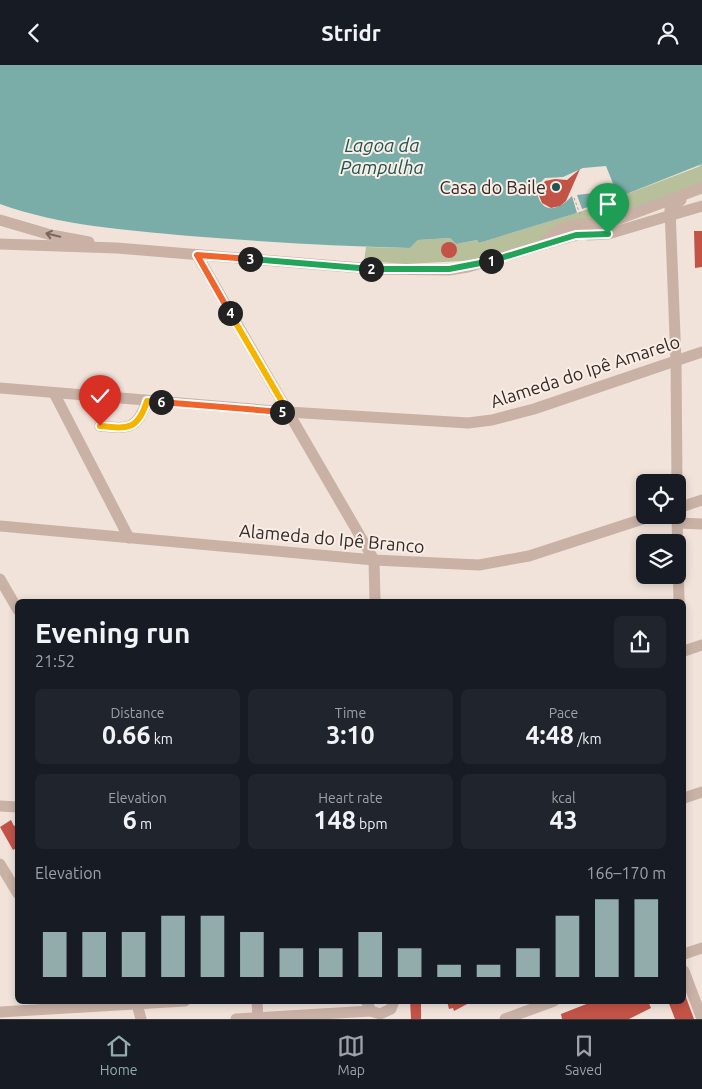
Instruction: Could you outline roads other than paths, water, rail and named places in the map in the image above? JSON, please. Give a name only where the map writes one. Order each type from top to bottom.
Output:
[{"type":"street","points":[[677,474],[676,361],[670,209],[674,204],[696,190]]},
{"type":"street","points":[[0,244],[117,248],[373,269],[428,270],[468,267],[576,235],[696,190]]},
{"type":"street","points":[[576,235],[608,234],[702,206]]},
{"type":"street","points":[[0,220],[51,235],[117,248]]},
{"type":"street","points":[[543,245],[548,238],[568,226],[581,224],[603,225]]},
{"type":"street","points":[[197,255],[374,560],[375,599]]},
{"type":"street","name":"Alameda do Ipê Amarelo","points":[[0,388],[439,423],[480,422],[534,409],[702,352]]},
{"type":"street","points":[[54,393],[129,538]]},
{"type":"street","points":[[100,426],[126,429],[131,427],[142,414],[147,401]]},
{"type":"street","points":[[686,505],[702,500]]},
{"type":"street","name":"Alameda do Ipê Branco","points":[[0,526],[455,566],[498,564],[529,556],[636,521]]},
{"type":"street","points":[[686,521],[702,524]]},
{"type":"street","points":[[678,524],[679,599]]},
{"type":"street","points":[[0,579],[15,605]]},
{"type":"street","points":[[686,650],[702,645]]},
{"type":"street","points":[[686,797],[702,792]]},
{"type":"street","points":[[0,806],[15,807]]},
{"type":"street","points":[[0,864],[15,889]]},
{"type":"street","points":[[686,953],[702,948]]},
{"type":"street","points":[[686,976],[702,1019]]},
{"type":"street","points":[[0,1012],[82,1004],[137,1004],[141,1019]]},
{"type":"street","points":[[257,1004],[258,1018]]},
{"type":"street","points":[[508,1019],[546,1004]]},
{"type":"street","points":[[236,1019],[382,1011]]},
{"type":"water","name":"Lagoa da Pampulha","points":[[0,65],[702,65],[702,164],[619,197],[582,209],[577,195],[610,191],[614,186],[606,166],[583,168],[563,177],[545,178],[536,187],[538,196],[544,206],[554,208],[560,206],[572,196],[577,213],[479,243],[477,240],[456,244],[450,238],[418,240],[410,248],[355,246],[217,238],[94,226],[46,217],[0,204]]},
{"type":"place","name":"Casa do Baile","points":[[556,187]]}]
